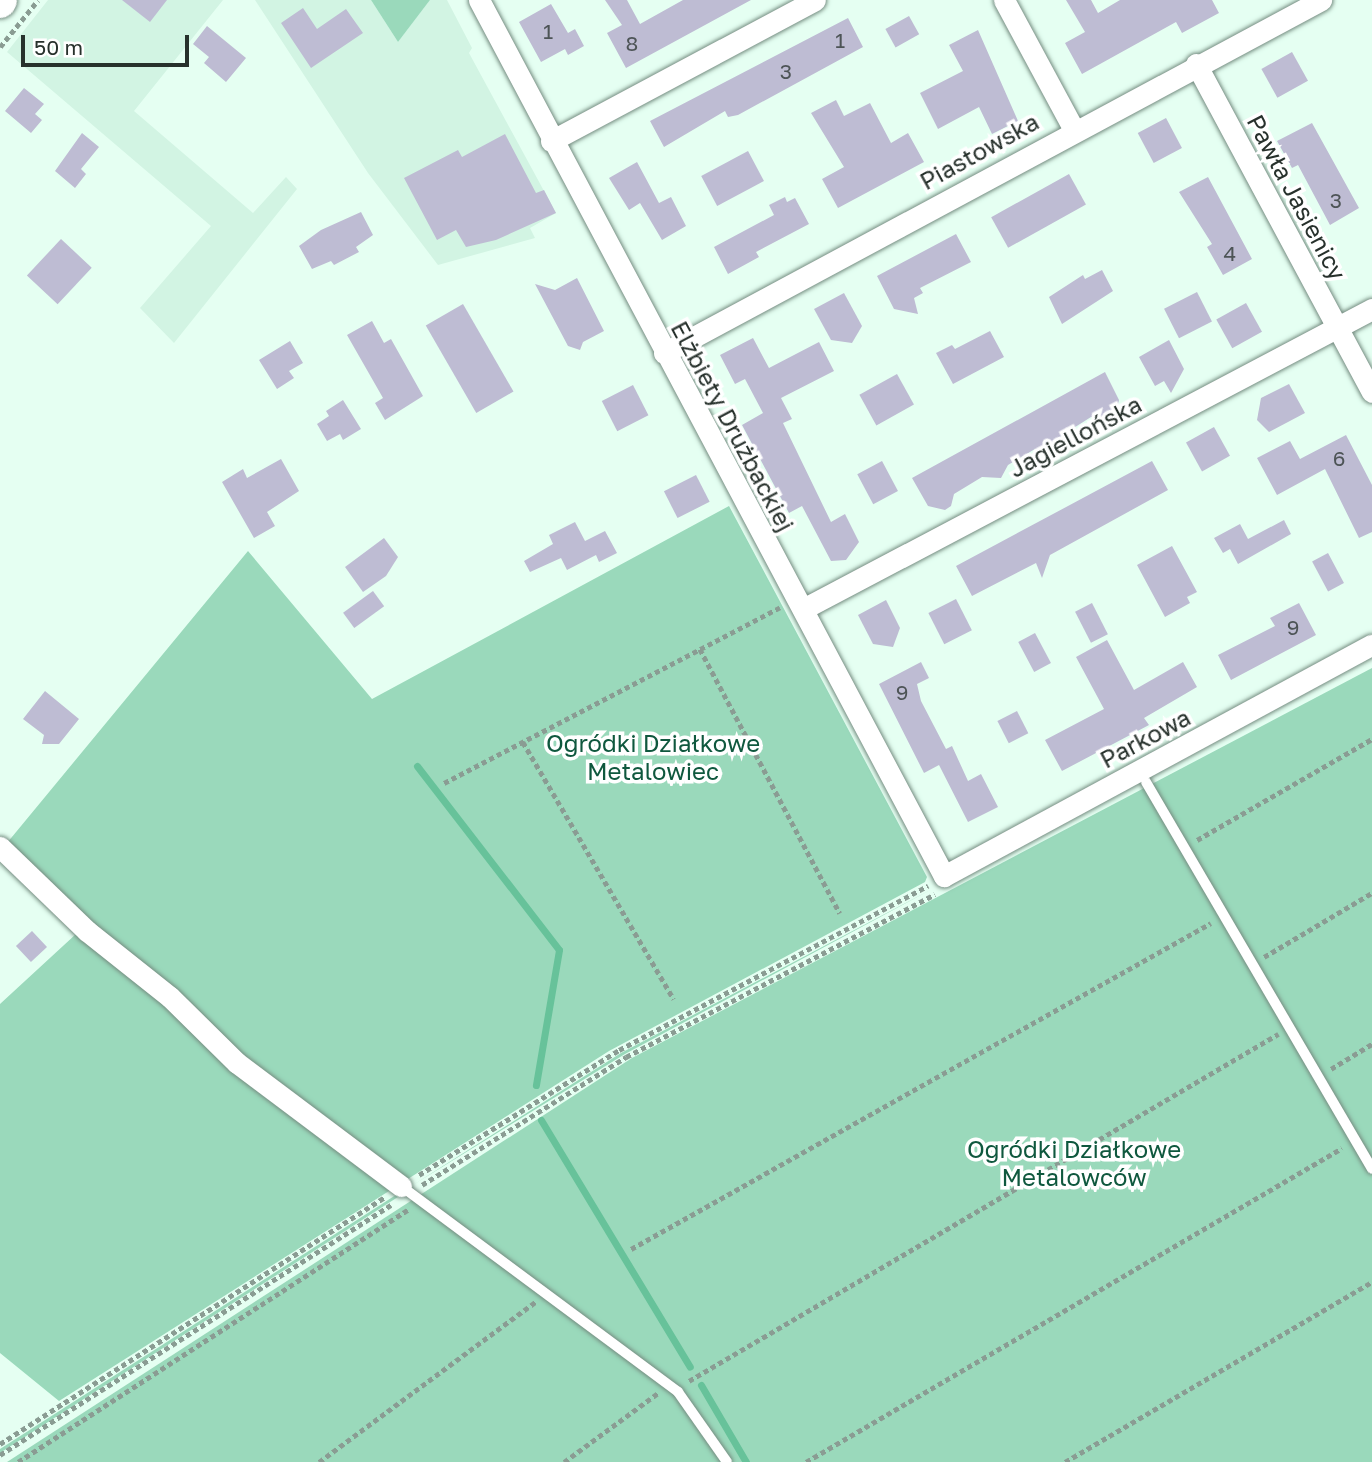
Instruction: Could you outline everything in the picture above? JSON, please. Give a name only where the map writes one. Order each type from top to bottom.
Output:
[{"type":"street","points":[[551,141],[815,0]]},
{"type":"street","points":[[1004,0],[1074,130]]},
{"type":"street","name":"Piastowska","points":[[664,353],[1196,64],[1321,0]]},
{"type":"street","name":"Elżbiety Drużbackiej","points":[[484,2],[551,141],[799,603],[942,884]]},
{"type":"street","name":"Pawła Jasienicy","points":[[1196,64],[1372,392]]},
{"type":"street","name":"Jagiellońska","points":[[799,603],[1372,309]]},
{"type":"street","name":"Parkowa","points":[[942,884],[1372,645]]},
{"type":"street","points":[[1,848],[87,930],[170,997],[237,1063],[406,1190]]},
{"type":"lane","points":[[1146,782],[1313,1074],[1372,1169]]},
{"type":"lane","points":[[406,1190],[544,1296],[667,1387],[678,1392],[727,1462]]},
{"type":"path","points":[[444,783],[700,649],[799,603]]},
{"type":"path","points":[[700,649],[841,913]]},
{"type":"path","points":[[1184,848],[1372,739]]},
{"type":"path","points":[[523,741],[674,999]]},
{"type":"path","points":[[0,1455],[618,1050],[942,884]]},
{"type":"path","points":[[0,1444],[406,1190],[626,1057],[942,884]]},
{"type":"path","points":[[1251,964],[1372,893]]},
{"type":"path","points":[[631,1249],[1223,916]]},
{"type":"path","points":[[678,1392],[695,1375],[1288,1028]]},
{"type":"path","points":[[1313,1074],[1330,1069],[1372,1044]]},
{"type":"path","points":[[806,1462],[1355,1141]]},
{"type":"path","points":[[18,1462],[420,1202]]},
{"type":"path","points":[[1065,1462],[1372,1282]]},
{"type":"path","points":[[319,1462],[544,1296]]},
{"type":"path","points":[[564,1462],[667,1387]]},
{"type":"shaded area","points":[[48,0],[223,0],[134,111],[253,213],[286,177],[297,189],[174,343],[140,308],[211,226],[7,52]]},
{"type":"shaded area","points":[[255,0],[371,0],[398,42],[430,0],[447,0],[472,48],[469,53],[556,213],[530,228],[535,238],[438,265],[368,173]]},
{"type":"green space","points":[[371,0],[430,0],[398,42]]},
{"type":"green space","name":"Ogródki Działkowe Metalowiec","points":[[729,506],[927,877],[925,882],[609,1051],[59,1401],[0,1353],[0,1004],[76,934],[7,843],[248,551],[372,699]]},
{"type":"green space","name":"Ogródki Działkowe Metalowców","points":[[1372,668],[1372,1462],[7,1462],[632,1058]]},
{"type":"green space","points":[[934,888],[625,1054],[413,1185],[621,1053]]},
{"type":"green space","points":[[399,1193],[401,1195],[0,1453],[0,1449]]},
{"type":"building","points":[[122,0],[167,0],[150,22]]},
{"type":"building","points":[[605,0],[627,0],[640,24],[683,0],[751,0],[626,68],[607,33],[622,25]]},
{"type":"building","points":[[1066,0],[1091,0],[1098,13],[1120,0],[1212,0],[1219,13],[1182,33],[1176,22],[1082,74],[1065,43],[1085,32]]},
{"type":"building","points":[[551,4],[568,33],[575,29],[584,46],[568,55],[565,49],[541,62],[519,22]]},
{"type":"building","points":[[303,8],[317,29],[346,9],[363,33],[311,68],[281,23]]},
{"type":"building","points":[[909,16],[919,34],[896,47],[885,29]]},
{"type":"building","points":[[848,18],[863,47],[738,115],[728,117],[725,111],[664,147],[650,121]]},
{"type":"building","points":[[207,26],[246,58],[226,82],[204,63],[209,57],[193,44]]},
{"type":"building","points":[[978,30],[1018,121],[992,134],[979,107],[938,129],[920,93],[963,71],[949,45]]},
{"type":"building","points":[[1292,52],[1308,81],[1277,98],[1261,69]]},
{"type":"building","points":[[24,88],[44,104],[35,114],[42,120],[31,133],[5,111]]},
{"type":"building","points":[[836,100],[844,116],[870,103],[891,143],[908,133],[924,162],[838,208],[822,179],[844,167],[811,113]]},
{"type":"building","points":[[1166,118],[1182,148],[1154,163],[1138,133]]},
{"type":"building","points":[[1312,123],[1359,208],[1330,225],[1298,165],[1292,168],[1277,141]]},
{"type":"building","points":[[82,133],[99,147],[81,169],[86,174],[75,188],[55,171]]},
{"type":"building","points":[[505,134],[536,193],[544,190],[556,213],[496,240],[466,247],[456,230],[437,240],[404,178],[458,150],[462,157]]},
{"type":"building","points":[[748,151],[764,181],[717,206],[701,176]]},
{"type":"building","points":[[637,162],[659,203],[671,197],[686,226],[662,240],[640,203],[629,210],[609,178]]},
{"type":"building","points":[[1069,174],[1086,205],[1008,248],[991,217]]},
{"type":"building","points":[[1208,177],[1252,259],[1223,275],[1207,247],[1212,244],[1179,192]]},
{"type":"building","points":[[785,197],[787,202],[795,198],[809,224],[756,252],[759,257],[728,274],[714,247],[774,215],[769,205]]},
{"type":"building","points":[[361,212],[373,235],[356,247],[359,252],[334,265],[331,261],[312,269],[299,246],[321,230]]},
{"type":"building","points":[[956,234],[971,262],[920,288],[923,293],[914,298],[918,314],[894,309],[877,276]]},
{"type":"building","points":[[61,239],[92,268],[58,304],[27,276]]},
{"type":"building","points":[[1102,270],[1113,291],[1062,324],[1049,297],[1083,275],[1085,279]]},
{"type":"building","points":[[577,278],[604,331],[583,342],[580,350],[568,346],[535,284],[555,290]]},
{"type":"building","points":[[1197,292],[1212,321],[1179,338],[1164,309]]},
{"type":"building","points":[[844,293],[862,326],[852,343],[831,340],[814,309]]},
{"type":"building","points":[[1246,303],[1262,332],[1232,348],[1216,319]]},
{"type":"building","points":[[463,304],[514,391],[476,413],[426,326]]},
{"type":"building","points":[[372,321],[384,343],[391,339],[423,396],[385,420],[375,403],[383,398],[347,335]]},
{"type":"building","points":[[990,331],[1004,357],[953,384],[936,353],[952,345],[955,349]]},
{"type":"building","points":[[753,338],[769,368],[819,342],[834,371],[781,398],[792,419],[783,423],[831,522],[845,514],[859,542],[846,560],[831,561],[802,506],[789,513],[742,425],[763,413],[745,379],[735,384],[720,355]]},
{"type":"building","points":[[1169,340],[1184,369],[1171,393],[1164,381],[1155,386],[1139,357]]},
{"type":"building","points":[[290,341],[303,363],[289,371],[294,378],[277,389],[259,360]]},
{"type":"building","points":[[1105,372],[1119,400],[1114,422],[1091,417],[1061,436],[1057,453],[1035,449],[1008,465],[1001,478],[982,477],[954,494],[951,506],[945,510],[928,506],[912,478]]},
{"type":"building","points":[[897,374],[914,405],[876,425],[859,395]]},
{"type":"building","points":[[1289,384],[1305,413],[1269,432],[1257,420],[1261,398]]},
{"type":"building","points":[[633,385],[648,415],[617,431],[602,401]]},
{"type":"building","points":[[343,400],[361,429],[343,440],[340,434],[327,441],[317,424],[329,416],[326,411]]},
{"type":"building","points":[[1214,427],[1230,456],[1202,471],[1186,443]]},
{"type":"building","points":[[1346,435],[1372,485],[1372,532],[1359,538],[1325,469],[1277,495],[1257,458],[1290,441],[1300,459]]},
{"type":"building","points":[[281,459],[299,491],[267,512],[275,526],[254,538],[222,482],[243,469],[247,478]]},
{"type":"building","points":[[882,461],[898,491],[873,504],[857,474]]},
{"type":"building","points":[[1152,461],[1168,490],[1050,555],[1042,578],[1036,563],[972,596],[956,566]]},
{"type":"building","points":[[696,475],[710,502],[678,518],[664,491]]},
{"type":"building","points":[[1284,520],[1291,534],[1238,564],[1230,549],[1223,553],[1214,538],[1240,524],[1248,539]]},
{"type":"building","points":[[575,522],[585,541],[605,531],[617,553],[599,562],[596,555],[567,570],[561,558],[530,572],[524,561],[553,544],[549,535]]},
{"type":"building","points":[[384,538],[398,557],[386,576],[363,592],[345,567]]},
{"type":"building","points":[[1172,546],[1197,592],[1187,597],[1190,603],[1165,617],[1137,565]]},
{"type":"building","points":[[1328,553],[1344,583],[1328,591],[1312,561]]},
{"type":"building","points":[[373,591],[384,606],[354,628],[343,613]]},
{"type":"building","points":[[956,599],[972,630],[944,644],[928,613]]},
{"type":"building","points":[[886,600],[900,628],[893,647],[873,644],[858,615]]},
{"type":"building","points":[[1092,603],[1108,634],[1091,643],[1075,612]]},
{"type":"building","points":[[1299,603],[1316,635],[1231,680],[1218,655],[1275,626],[1270,618]]},
{"type":"building","points":[[1035,633],[1051,663],[1034,672],[1018,642]]},
{"type":"building","points":[[1107,640],[1134,690],[1183,662],[1197,687],[1144,718],[1149,725],[1062,771],[1045,740],[1104,709],[1076,657]]},
{"type":"building","points":[[921,662],[929,678],[917,684],[921,701],[946,749],[952,746],[968,781],[981,774],[998,807],[968,822],[939,765],[924,773],[879,684]]},
{"type":"building","points":[[45,691],[79,719],[59,744],[42,744],[44,735],[23,719]]},
{"type":"building","points":[[1017,711],[1028,733],[1009,743],[997,721]]},
{"type":"building","points":[[32,931],[47,947],[31,962],[16,946]]},
{"type":"waterway","points":[[417,766],[559,950],[536,1085]]},
{"type":"waterway","points":[[541,1120],[690,1367]]},
{"type":"waterway","points":[[701,1385],[746,1462]]}]
